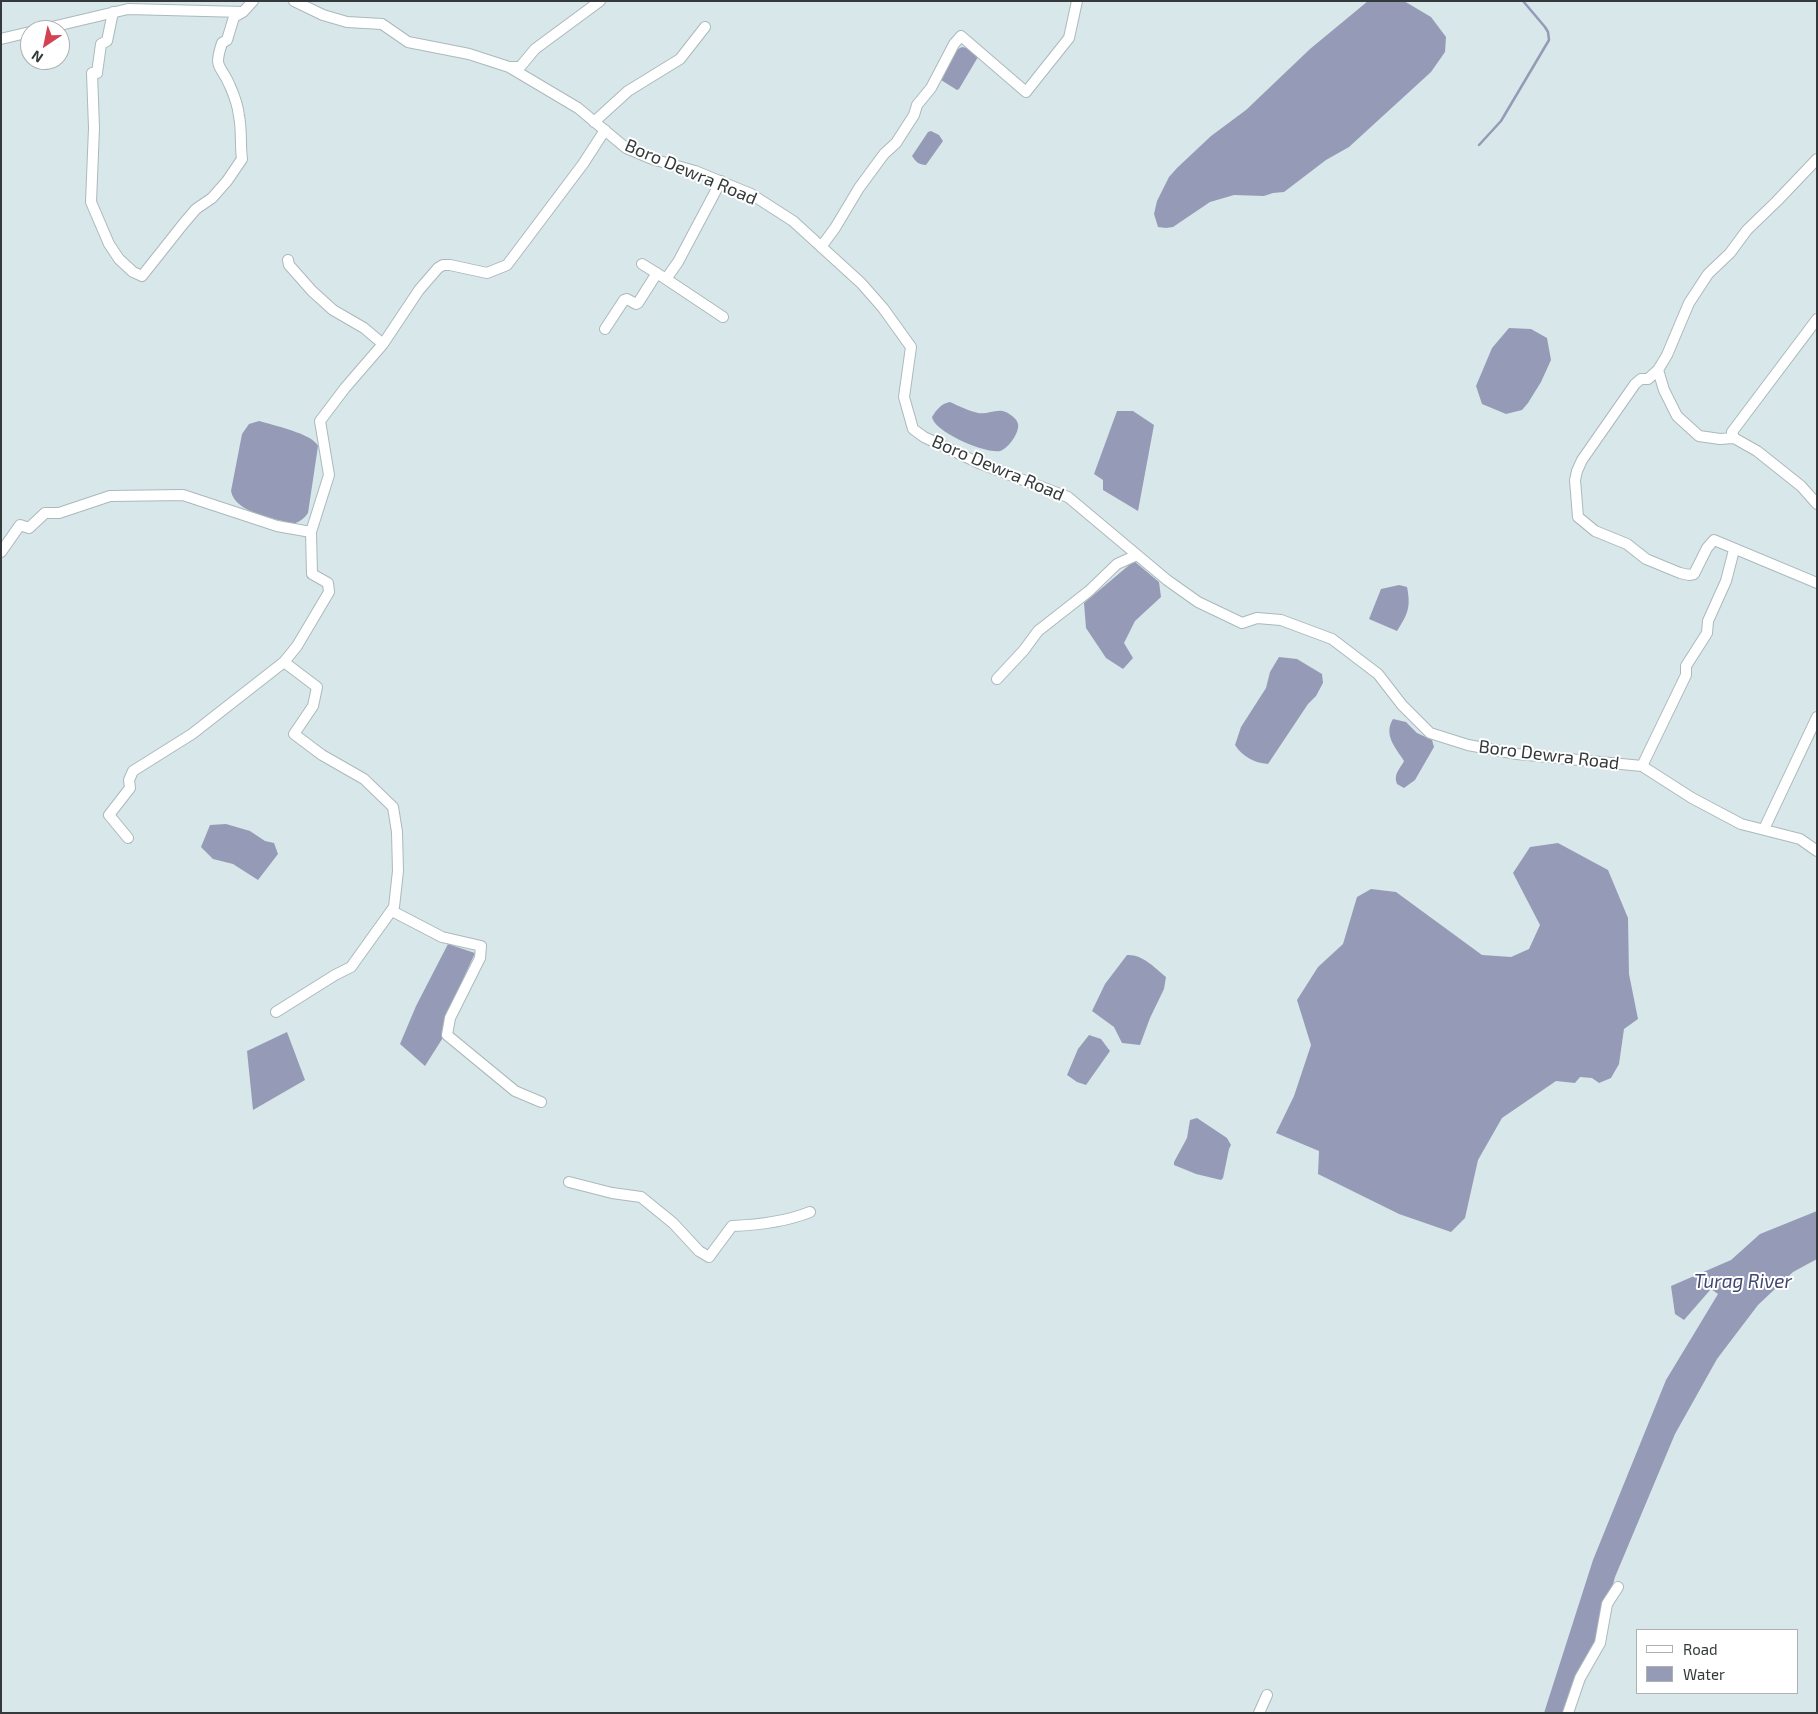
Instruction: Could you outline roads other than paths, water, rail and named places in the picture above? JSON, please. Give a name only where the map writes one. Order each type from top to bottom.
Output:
[{"type":"street","points":[[113,12],[107,41],[101,44],[97,73],[92,73],[94,128],[91,202],[109,244],[119,259],[133,272],[142,276],[190,216],[212,198],[227,181],[242,159],[240,116],[230,85],[219,69],[218,57],[222,43],[227,40],[234,17],[244,12],[253,1]]},
{"type":"street","name":"Boro Dewra Road","points":[[294,1],[323,15],[347,22],[382,24],[408,42],[469,54],[509,67],[578,108],[626,148],[652,159],[695,171],[758,198],[793,221],[861,283],[883,308],[911,347],[904,397],[913,429],[924,437],[981,464],[1068,497],[1167,580],[1198,602],[1242,623],[1256,618],[1281,620],[1332,639],[1378,674],[1402,705],[1430,733],[1468,745],[1517,754],[1642,766],[1692,798],[1742,824],[1800,839],[1817,851]]},
{"type":"street","points":[[509,67],[520,67],[535,49],[600,1]]},
{"type":"street","points":[[822,247],[859,188],[884,154],[896,143],[914,115],[917,105],[931,88],[954,44],[961,36],[1026,92],[1069,38],[1077,1]]},
{"type":"street","points":[[70,22],[113,12],[129,5],[244,12]]},
{"type":"street","points":[[594,122],[628,92],[680,59],[704,27]]},
{"type":"street","points":[[1,40],[20,35]]},
{"type":"street","points":[[128,838],[109,815],[130,788],[129,780],[133,771],[192,734],[284,662],[297,646],[329,592],[328,583],[312,574],[311,532],[329,475],[320,421],[345,388],[383,344],[419,290],[438,268],[443,265],[450,265],[487,273],[507,265],[578,171],[605,130]]},
{"type":"street","points":[[1817,159],[1778,201],[1747,230],[1730,253],[1708,274],[1689,303],[1667,355],[1658,370],[1648,379],[1641,379],[1635,384],[1582,460],[1575,480],[1578,517],[1595,531],[1627,544],[1646,559],[1667,569],[1689,575],[1694,574],[1707,548],[1714,540],[1734,550],[1817,583]]},
{"type":"street","points":[[605,329],[624,300],[628,299],[636,304],[638,303],[662,276],[678,262],[721,182]]},
{"type":"street","points":[[288,260],[289,265],[312,291],[333,310],[364,328],[383,344]]},
{"type":"street","points":[[642,264],[723,317]]},
{"type":"street","points":[[1734,438],[1732,432],[1817,319]]},
{"type":"street","points":[[1658,370],[1664,390],[1677,416],[1699,436],[1720,439],[1734,438],[1757,451],[1801,486],[1817,504]]},
{"type":"street","points":[[1,552],[20,525],[29,528],[45,513],[58,513],[110,496],[183,496],[277,526],[311,532]]},
{"type":"street","points":[[1642,766],[1686,675],[1686,666],[1697,652],[1707,633],[1708,621],[1726,581],[1726,574],[1734,550]]},
{"type":"street","points":[[997,679],[1024,650],[1038,631],[1089,591],[1117,564],[1137,555]]},
{"type":"street","points":[[276,1012],[351,967],[394,907],[398,870],[394,807],[364,778],[322,755],[294,734],[313,706],[317,687],[284,662]]},
{"type":"street","points":[[1764,829],[1817,717]]},
{"type":"street","points":[[392,911],[442,937],[481,946],[480,958],[450,1018],[447,1035],[515,1091],[542,1102]]},
{"type":"street","points":[[569,1182],[612,1193],[641,1197],[673,1223],[699,1251],[709,1257],[732,1226],[759,1225],[796,1218],[810,1212]]},
{"type":"street","points":[[1568,1713],[1580,1678],[1600,1643],[1606,1604],[1618,1587]]},
{"type":"street","points":[[1259,1713],[1267,1695]]},
{"type":"water","points":[[1368,1],[1404,1],[1431,17],[1446,37],[1445,52],[1431,72],[1349,147],[1326,160],[1284,192],[1264,196],[1234,195],[1210,202],[1173,227],[1158,227],[1154,214],[1157,201],[1169,177],[1177,168],[1211,136],[1246,110],[1310,49]]},
{"type":"water","points":[[962,47],[967,48],[978,57],[957,90],[941,80],[943,69],[958,49]]},
{"type":"water","points":[[931,131],[939,135],[943,141],[926,165],[921,164],[912,156],[928,132]]},
{"type":"water","points":[[1509,328],[1531,329],[1547,338],[1551,360],[1541,382],[1528,403],[1522,410],[1506,414],[1482,404],[1476,386],[1492,348]]},
{"type":"water","points":[[950,402],[978,413],[1004,411],[1008,413],[1017,422],[1018,427],[1015,436],[1010,444],[1000,451],[984,449],[962,441],[942,429],[935,423],[932,417],[939,407]]},
{"type":"water","points":[[1117,411],[1133,411],[1154,425],[1138,511],[1103,490],[1103,480],[1094,474]]},
{"type":"water","points":[[259,421],[301,434],[315,442],[318,446],[308,513],[301,520],[293,524],[247,510],[234,498],[231,491],[242,434],[249,424]]},
{"type":"water","points":[[1134,561],[1159,582],[1161,597],[1135,621],[1124,643],[1133,658],[1123,669],[1106,658],[1086,628],[1084,603]]},
{"type":"water","points":[[1399,585],[1407,587],[1409,600],[1406,615],[1397,631],[1369,619],[1381,589]]},
{"type":"water","points":[[1279,657],[1297,659],[1322,674],[1323,683],[1316,696],[1308,704],[1268,764],[1249,758],[1235,745],[1241,727],[1266,688],[1270,672]]},
{"type":"water","points":[[1393,719],[1406,722],[1417,733],[1432,740],[1434,747],[1415,780],[1404,788],[1397,784],[1396,780],[1404,761],[1390,736],[1389,730]]},
{"type":"water","points":[[226,824],[250,831],[265,841],[274,843],[278,854],[258,880],[233,864],[213,859],[201,847],[210,825]]},
{"type":"water","points":[[1558,843],[1608,870],[1628,918],[1629,974],[1638,1019],[1624,1029],[1619,1064],[1611,1078],[1599,1083],[1592,1078],[1580,1077],[1575,1083],[1556,1081],[1502,1118],[1478,1160],[1465,1218],[1451,1232],[1399,1214],[1318,1174],[1319,1151],[1276,1133],[1294,1096],[1311,1045],[1297,1000],[1318,967],[1343,944],[1357,897],[1371,889],[1396,892],[1482,955],[1511,957],[1529,949],[1540,925],[1513,873],[1530,847]]},
{"type":"water","points":[[448,944],[475,953],[444,1021],[444,1036],[425,1066],[400,1044],[416,1006]]},
{"type":"water","points":[[1127,955],[1143,959],[1166,977],[1164,989],[1140,1045],[1122,1043],[1114,1027],[1092,1011],[1105,984]]},
{"type":"water","points":[[287,1032],[305,1080],[253,1110],[247,1051]]},
{"type":"water","points":[[1089,1035],[1101,1039],[1110,1051],[1086,1085],[1077,1082],[1067,1075],[1078,1049]]},
{"type":"water","points":[[1197,1118],[1227,1138],[1231,1145],[1221,1180],[1196,1174],[1174,1165],[1187,1138],[1190,1120]]},
{"type":"water","name":"Turag River","points":[[1817,1211],[1817,1259],[1793,1272],[1758,1305],[1717,1359],[1675,1434],[1615,1577],[1600,1632],[1565,1713],[1544,1713],[1593,1560],[1666,1380],[1718,1294],[1711,1289],[1684,1320],[1675,1314],[1671,1286],[1731,1260],[1760,1234]]},
{"type":"waterway","points":[[1479,145],[1501,121],[1549,40],[1545,27],[1523,1]]}]
